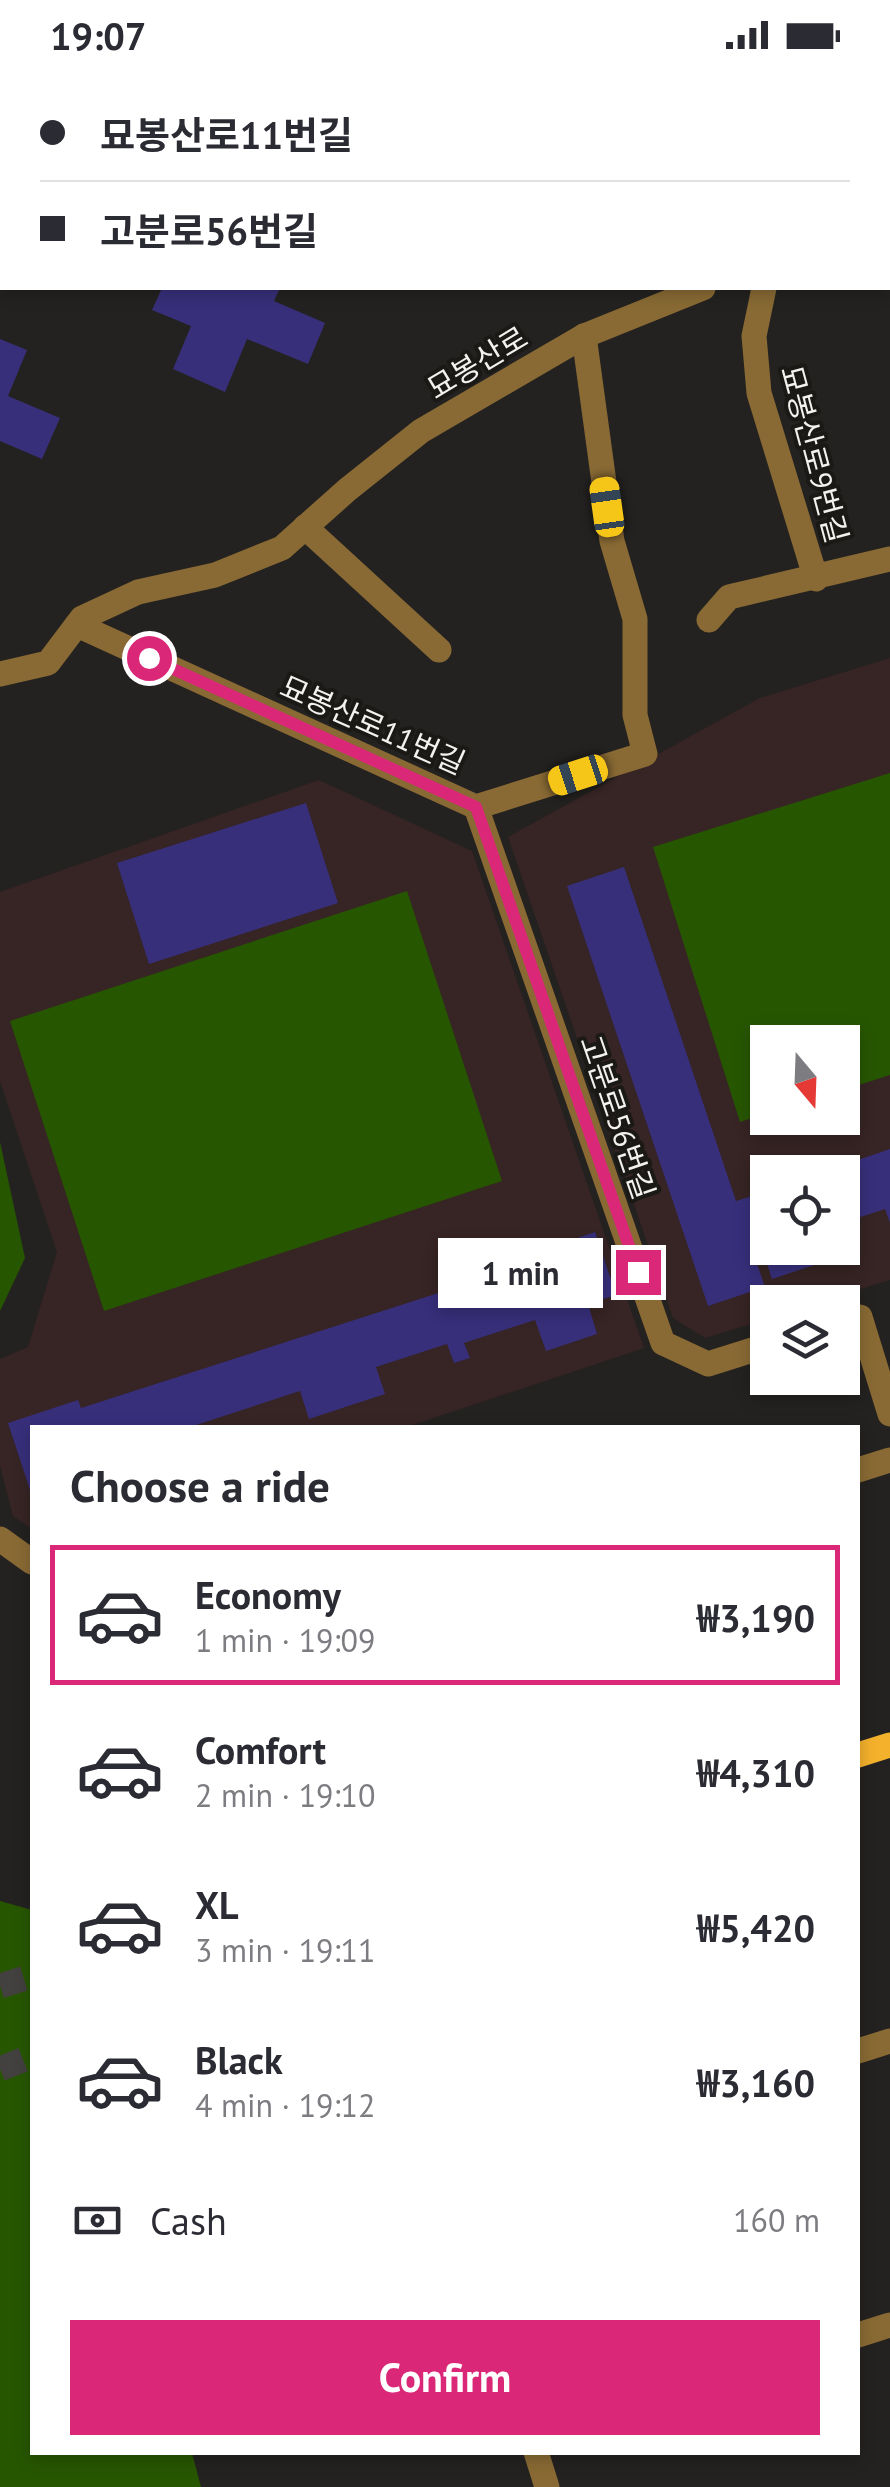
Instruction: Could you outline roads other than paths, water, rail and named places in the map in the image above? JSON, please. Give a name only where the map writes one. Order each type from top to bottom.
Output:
[{"type":"main road","points":[[860,1755],[890,1746]]},
{"type":"street","name":"묘봉산로","points":[[0,674],[48,663],[82,618],[138,592],[215,575],[282,548],[421,431],[584,336],[698,290]]},
{"type":"street","name":"묘봉산로9번길","points":[[709,620],[729,597],[816,579],[759,393],[754,336],[764,290]]},
{"type":"street","name":"묘봉산로11번길","points":[[76,625],[476,807],[646,754],[635,716],[636,619],[612,541],[584,336]]},
{"type":"street","points":[[305,528],[439,650]]},
{"type":"street","points":[[816,579],[890,559]]},
{"type":"street","name":"고분로56번길","points":[[476,807],[662,1343],[708,1364],[750,1351]]},
{"type":"street","points":[[860,1317],[890,1414]]},
{"type":"street","points":[[860,1469],[890,1460]]},
{"type":"street","points":[[0,1539],[30,1561]]},
{"type":"street","points":[[860,2049],[890,2040]]},
{"type":"street","points":[[860,2334],[890,2324]]},
{"type":"street","points":[[537,2455],[547,2487]]},
{"type":"tunnel","points":[[0,1986],[30,1977]]},
{"type":"tunnel","points":[[0,2069],[30,2057]]}]
